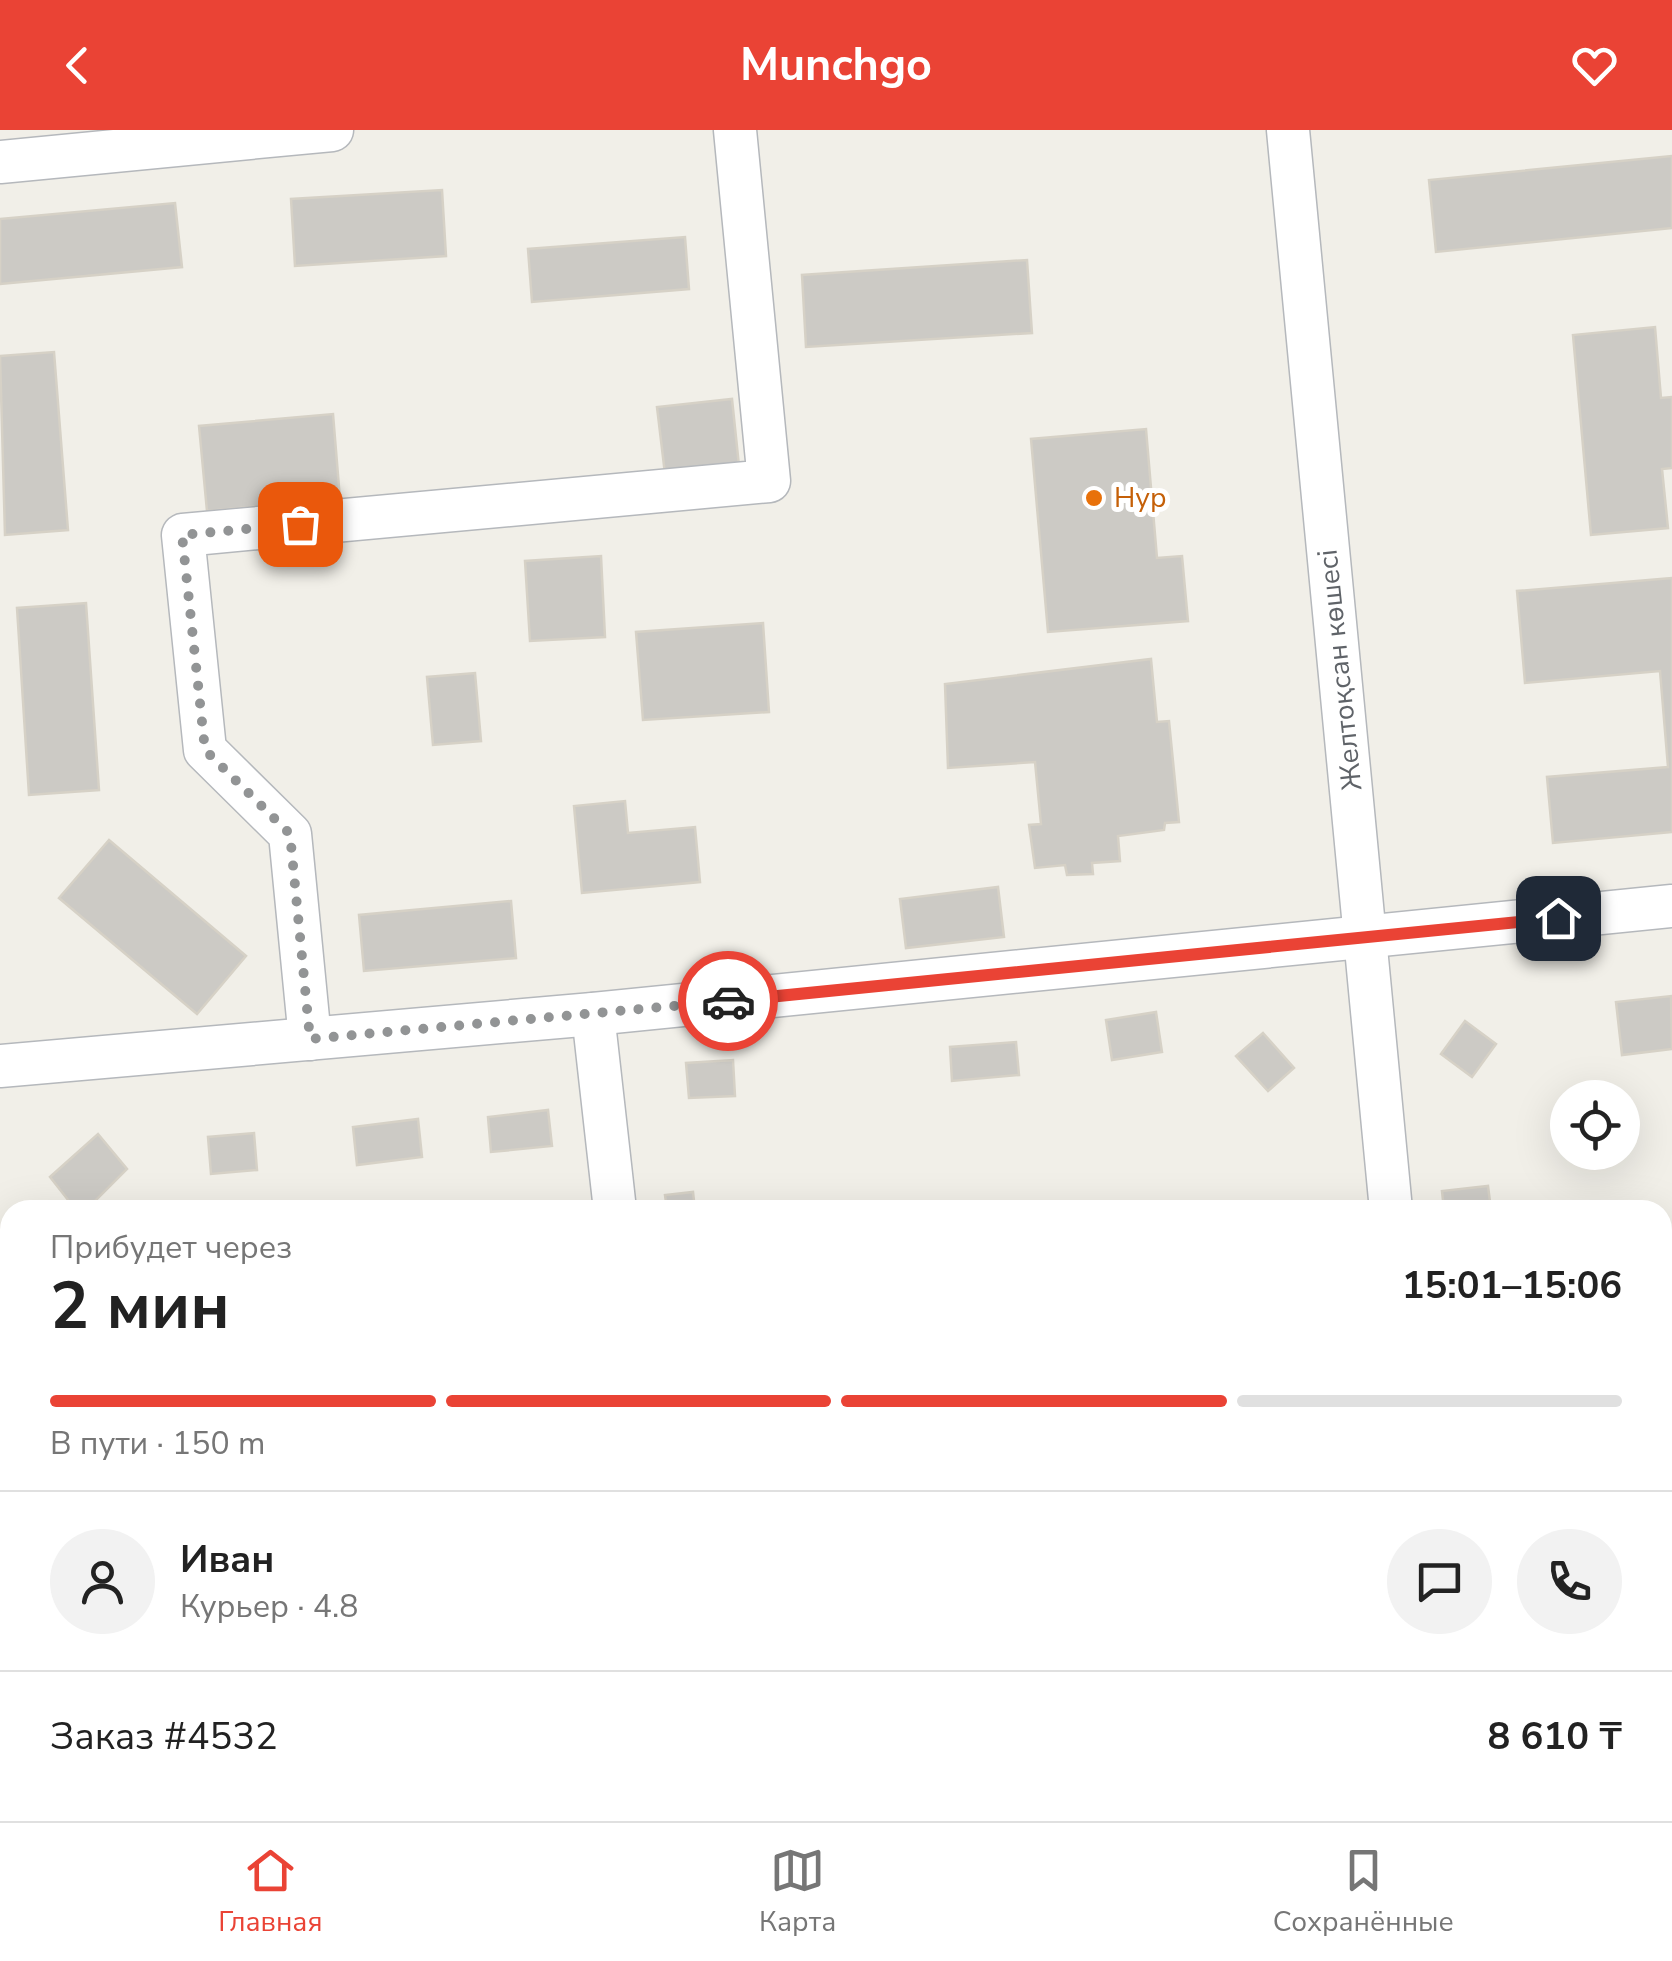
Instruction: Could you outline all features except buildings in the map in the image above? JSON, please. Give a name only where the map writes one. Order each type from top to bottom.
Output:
[{"type":"street","points":[[0,162],[332,130]]},
{"type":"street","points":[[310,1039],[290,834],[205,750],[182,535],[769,480],[735,130]]},
{"type":"street","name":"Желтоқсан көшесі","points":[[1288,130],[1391,1200]]},
{"type":"street","points":[[0,1066],[593,1014],[1672,906]]},
{"type":"street","points":[[593,1014],[615,1200]]},
{"type":"street","points":[[0,1446],[0,1547]]},
{"type":"way so far","points":[[300,524],[182,535],[205,750],[290,834],[310,1039],[728,1001]]},
{"type":"place","name":"Нур","points":[[1094,498]]},
{"type":"route","points":[[728,1001],[1558,918]]}]
